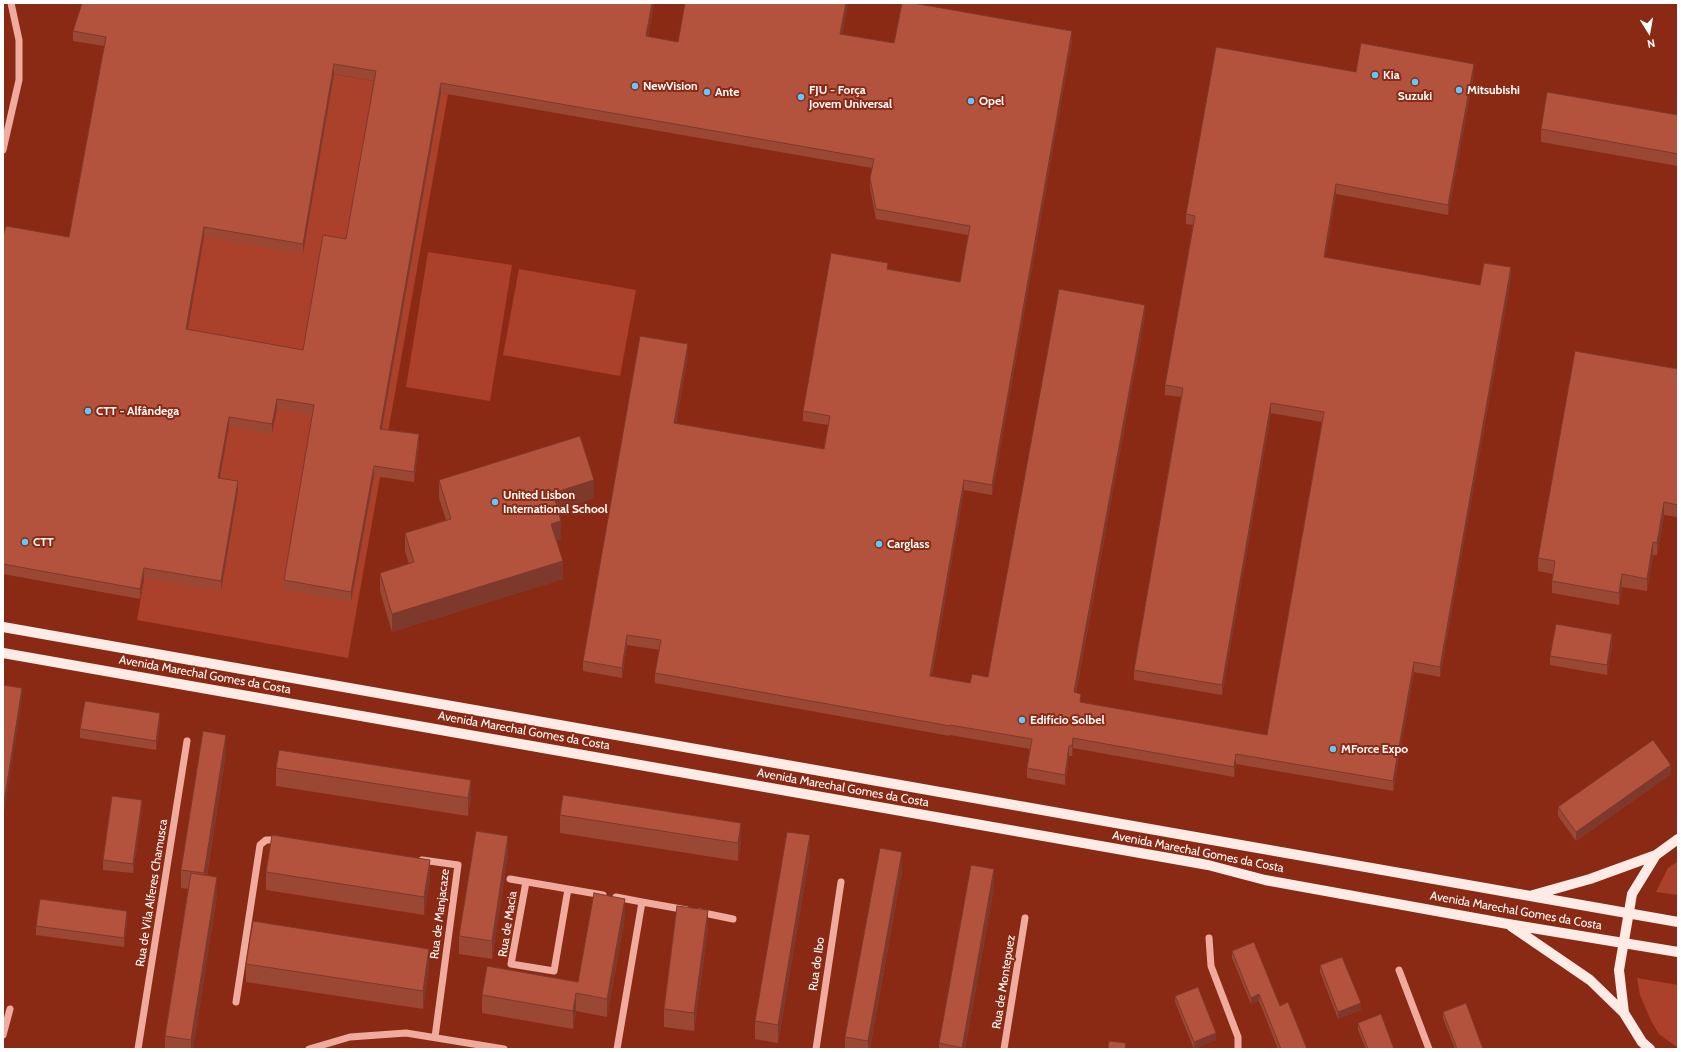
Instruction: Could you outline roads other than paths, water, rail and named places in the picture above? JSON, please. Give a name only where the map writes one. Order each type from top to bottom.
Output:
[{"type":"main road","name":"Avenida Marechal Gomes da Costa","points":[[3,627],[1678,922]]},
{"type":"main road","name":"Avenida Marechal Gomes da Costa","points":[[3,653],[1180,860],[1208,865],[1264,880],[1508,924],[1678,952]]},
{"type":"main road","points":[[1529,896],[1590,879],[1656,855],[1678,839]]},
{"type":"main road","points":[[1624,1013],[1619,970],[1632,894],[1656,855]]},
{"type":"main road","points":[[1508,924],[1590,980],[1624,1013],[1643,1045],[1650,1049]]},
{"type":"street","points":[[3,150],[19,80],[19,40],[10,3]]},
{"type":"street","name":"Rua de Vila Alferes Chamusca","points":[[138,1049],[187,741]]},
{"type":"street","points":[[236,1002],[260,845],[266,840],[270,839],[286,841]]},
{"type":"street","name":"Rua de Manjacaze","points":[[413,859],[458,865],[435,1037]]},
{"type":"street","name":"Rua de Macia","points":[[510,879],[733,919]]},
{"type":"street","name":"Rua de Macia","points":[[526,882],[511,964],[554,971],[568,889]]},
{"type":"street","name":"Rua do Ibo","points":[[816,1049],[841,882]]},
{"type":"street","points":[[617,1049],[642,902]]},
{"type":"street","name":"Rua de Montepuez","points":[[1004,1049],[1025,918]]},
{"type":"street","points":[[1209,938],[1211,966],[1238,1037],[1238,1049]]},
{"type":"street","points":[[1398,970],[1429,1049]]},
{"type":"street","points":[[3,1035],[10,1009]]},
{"type":"street","points":[[309,1049],[350,1037],[406,1033],[504,1049]]},
{"type":"place","name":"Kia","points":[[1375,75]]},
{"type":"place","name":"Suzuki","points":[[1415,82]]},
{"type":"place","name":"NewVision","points":[[635,86]]},
{"type":"place","name":"Mitsubishi","points":[[1459,90]]},
{"type":"place","name":"Ante","points":[[707,92]]},
{"type":"place","name":"FJU - Força Jovem Universal","points":[[801,97]]},
{"type":"place","name":"Opel","points":[[971,101]]},
{"type":"place","name":"CTT - Alfândega","points":[[88,411]]},
{"type":"place","name":"United Lisbon International School","points":[[495,502]]},
{"type":"place","name":"CTT","points":[[25,542]]},
{"type":"place","name":"Carglass","points":[[879,544]]},
{"type":"place","name":"Edifício Solbel","points":[[1022,720]]},
{"type":"place","name":"MForce Expo","points":[[1333,749]]}]
